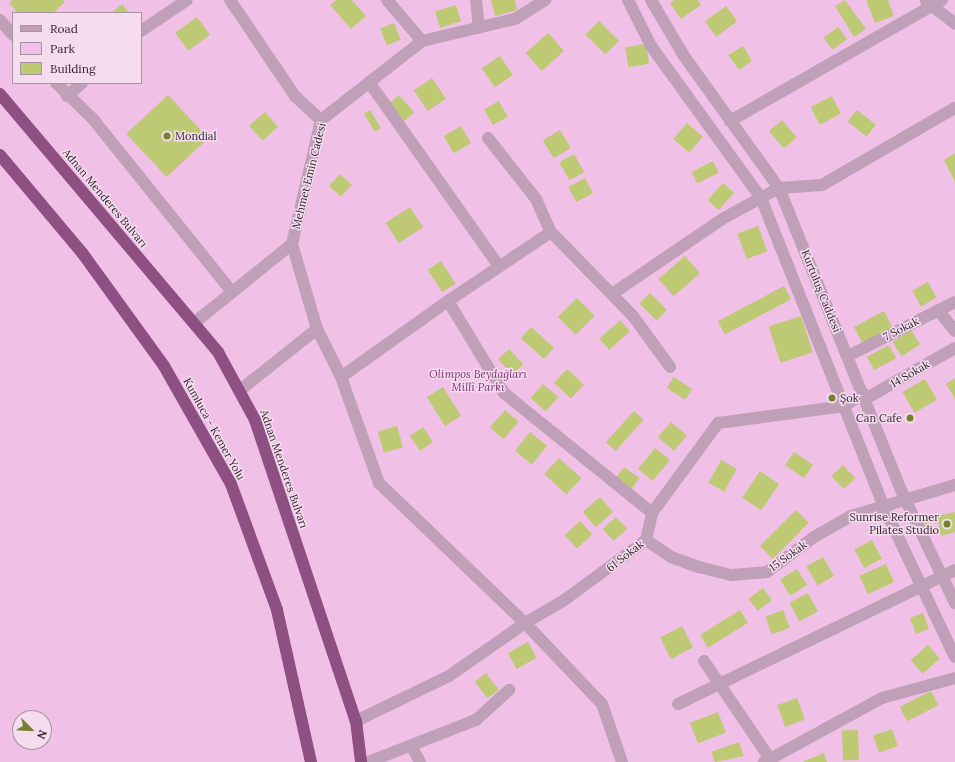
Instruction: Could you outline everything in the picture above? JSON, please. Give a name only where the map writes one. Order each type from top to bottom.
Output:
[{"type":"highway","name":"Adnan Menderes Bulvarı","points":[[0,94],[218,352],[255,420],[356,721],[361,762]]},
{"type":"highway","name":"Kumluca - Kemer Yolu","points":[[0,155],[83,254],[164,366],[231,484],[277,610],[311,762]]},
{"type":"street","points":[[142,30],[187,0]]},
{"type":"street","points":[[230,0],[295,96],[321,120]]},
{"type":"street","points":[[387,0],[422,41]]},
{"type":"street","points":[[476,0],[479,28]]},
{"type":"street","name":"Mehmet Emin Cadesi","points":[[194,323],[292,244],[321,120],[422,41],[515,19],[545,0]]},
{"type":"street","name":"Kurtuluş Caddesi","points":[[628,0],[651,46],[761,198],[845,406],[883,505],[955,657]]},
{"type":"street","name":"Kurtuluş Caddesi","points":[[651,0],[730,121],[779,188],[904,497],[955,603]]},
{"type":"street","points":[[730,121],[933,2],[955,24]]},
{"type":"street","points":[[0,20],[12,34]]},
{"type":"street","points":[[369,82],[498,265]]},
{"type":"street","points":[[57,84],[93,119],[232,292]]},
{"type":"street","points":[[68,96],[81,84]]},
{"type":"street","points":[[612,294],[724,218],[779,188],[822,185],[955,108]]},
{"type":"street","points":[[488,138],[536,199],[551,232],[633,316],[670,367]]},
{"type":"street","points":[[341,377],[498,265],[551,232]]},
{"type":"street","points":[[292,244],[317,329],[341,377],[379,483],[525,623],[602,704],[622,762]]},
{"type":"street","points":[[448,301],[504,393],[652,512]]},
{"type":"street","name":"7 Sokak","points":[[848,356],[955,302]]},
{"type":"street","points":[[938,310],[955,331]]},
{"type":"street","points":[[239,391],[317,329]]},
{"type":"street","name":"14 Sokak","points":[[864,396],[955,348]]},
{"type":"street","name":"61 Sokak","points":[[356,721],[448,676],[525,623],[563,601],[646,540],[652,512],[718,423],[845,406],[864,396]]},
{"type":"street","name":"15 Sokak","points":[[646,540],[671,557],[699,567],[732,575],[768,572],[814,536],[851,516],[904,497],[955,485]]},
{"type":"street","points":[[678,704],[920,584],[955,570]]},
{"type":"street","points":[[704,661],[769,761],[882,698],[955,678]]},
{"type":"street","points":[[368,762],[412,747],[476,720],[509,690]]},
{"type":"street","points":[[412,747],[420,762]]},
{"type":"green space","name":"Olimpos Beydağları Millî Parkı","points":[[0,0],[955,0],[955,762],[0,762]]},
{"type":"building","points":[[13,0],[63,0],[65,2],[54,12],[17,12],[9,3]]},
{"type":"building","points":[[336,0],[352,0],[366,16],[351,29],[330,5]]},
{"type":"building","points":[[491,0],[515,0],[517,10],[495,16]]},
{"type":"building","points":[[675,0],[698,0],[701,5],[681,19],[670,3]]},
{"type":"building","points":[[845,0],[866,29],[854,37],[835,6]]},
{"type":"building","points":[[866,0],[888,0],[894,16],[875,23]]},
{"type":"building","points":[[122,4],[128,12],[112,12]]},
{"type":"building","points":[[456,5],[461,21],[440,28],[435,11]]},
{"type":"building","points":[[726,6],[737,21],[716,37],[705,21]]},
{"type":"building","points":[[197,17],[210,35],[188,51],[175,33]]},
{"type":"building","points":[[599,21],[619,41],[605,54],[586,34]]},
{"type":"building","points":[[394,23],[401,40],[387,45],[380,29]]},
{"type":"building","points":[[838,27],[847,39],[833,50],[824,38]]},
{"type":"building","points":[[548,33],[564,51],[542,71],[526,53]]},
{"type":"building","points":[[646,44],[649,64],[628,67],[625,47]]},
{"type":"building","points":[[743,46],[752,61],[739,70],[728,55]]},
{"type":"building","points":[[500,56],[513,75],[495,87],[482,68]]},
{"type":"building","points":[[432,78],[446,99],[428,111],[414,90]]},
{"type":"building","name":"Mondial","points":[[168,95],[208,138],[167,177],[126,134]]},
{"type":"building","points":[[399,95],[414,112],[404,121],[389,104]]},
{"type":"building","points":[[832,96],[841,114],[820,125],[811,107]]},
{"type":"building","points":[[499,101],[508,117],[493,125],[484,109]]},
{"type":"building","points":[[370,110],[381,128],[375,132],[364,114]]},
{"type":"building","points":[[857,110],[876,125],[867,137],[848,122]]},
{"type":"building","points":[[265,112],[278,127],[262,141],[249,126]]},
{"type":"building","points":[[782,120],[797,138],[784,149],[769,131]]},
{"type":"building","points":[[687,123],[703,137],[689,153],[673,139]]},
{"type":"building","points":[[461,126],[471,143],[454,153],[444,136]]},
{"type":"building","points":[[560,130],[571,148],[554,158],[543,140]]},
{"type":"building","points":[[955,153],[955,182],[944,160]]},
{"type":"building","points":[[574,154],[584,172],[569,181],[559,162]]},
{"type":"building","points":[[713,161],[719,173],[698,183],[692,172]]},
{"type":"building","points":[[340,174],[352,185],[341,197],[329,186]]},
{"type":"building","points":[[585,178],[593,193],[576,202],[568,187]]},
{"type":"building","points":[[723,183],[734,193],[719,210],[708,200]]},
{"type":"building","points":[[410,207],[423,227],[399,243],[386,223]]},
{"type":"building","points":[[758,226],[767,251],[747,259],[737,234]]},
{"type":"building","points":[[685,256],[700,273],[674,296],[659,279]]},
{"type":"building","points":[[441,261],[456,284],[442,292],[428,270]]},
{"type":"building","points":[[928,282],[937,298],[921,306],[912,291]]},
{"type":"building","points":[[784,286],[791,299],[725,334],[718,321]]},
{"type":"building","points":[[650,293],[667,310],[656,321],[639,304]]},
{"type":"building","points":[[577,298],[595,316],[576,335],[558,317]]},
{"type":"building","points":[[884,311],[893,328],[863,344],[854,327]]},
{"type":"building","points":[[801,316],[813,352],[780,363],[769,327]]},
{"type":"building","points":[[620,320],[630,331],[609,350],[599,339]]},
{"type":"building","points":[[531,327],[554,348],[544,359],[521,338]]},
{"type":"building","points":[[911,330],[920,344],[902,356],[893,342]]},
{"type":"building","points":[[889,345],[896,358],[874,370],[867,357]]},
{"type":"building","points":[[509,349],[523,364],[512,375],[498,359]]},
{"type":"building","points":[[567,369],[584,385],[571,399],[554,383]]},
{"type":"building","points":[[674,377],[692,389],[685,400],[667,388]]},
{"type":"building","points":[[955,378],[955,399],[946,384]]},
{"type":"building","points":[[925,379],[937,400],[914,413],[902,392]]},
{"type":"building","points":[[543,384],[558,397],[546,411],[531,398]]},
{"type":"building","points":[[443,387],[461,416],[445,426],[427,397]]},
{"type":"building","points":[[505,410],[519,422],[503,439],[490,427]]},
{"type":"building","points":[[634,411],[644,420],[616,451],[606,442]]},
{"type":"building","points":[[671,422],[687,436],[674,451],[658,437]]},
{"type":"building","points":[[397,426],[403,447],[384,453],[378,432]]},
{"type":"building","points":[[423,427],[433,442],[420,451],[410,436]]},
{"type":"building","points":[[530,432],[547,446],[532,464],[515,451]]},
{"type":"building","points":[[655,448],[670,460],[653,481],[638,469]]},
{"type":"building","points":[[794,452],[813,465],[804,478],[785,465]]},
{"type":"building","points":[[559,458],[581,478],[567,494],[544,474]]},
{"type":"building","points":[[721,460],[737,469],[724,491],[708,483]]},
{"type":"building","points":[[843,465],[855,478],[844,489],[831,476]]},
{"type":"building","points":[[624,467],[639,478],[632,489],[616,478]]},
{"type":"building","points":[[760,471],[779,484],[761,510],[742,498]]},
{"type":"building","points":[[600,497],[613,512],[596,527],[583,512]]},
{"type":"building","points":[[796,510],[809,523],[773,559],[760,546]]},
{"type":"building","name":"Sunrise Reformer Pilates Studio","points":[[955,512],[955,532],[941,536],[937,516]]},
{"type":"building","points":[[927,514],[932,528],[922,532],[917,518]]},
{"type":"building","points":[[616,517],[627,529],[614,541],[603,529]]},
{"type":"building","points":[[580,521],[592,534],[577,548],[565,535]]},
{"type":"building","points":[[872,540],[882,559],[864,568],[854,549]]},
{"type":"building","points":[[823,557],[834,576],[818,586],[807,566]]},
{"type":"building","points":[[886,564],[894,582],[868,594],[860,576]]},
{"type":"building","points":[[797,569],[807,585],[790,596],[780,580]]},
{"type":"building","points":[[763,588],[772,600],[758,611],[749,599]]},
{"type":"building","points":[[808,593],[818,612],[799,621],[789,603]]},
{"type":"building","points":[[740,610],[748,623],[708,648],[700,635]]},
{"type":"building","points":[[783,610],[790,628],[772,635],[765,617]]},
{"type":"building","points":[[923,613],[929,629],[916,634],[910,618]]},
{"type":"building","points":[[682,626],[693,647],[671,659],[660,638]]},
{"type":"building","points":[[528,642],[537,658],[517,669],[508,653]]},
{"type":"building","points":[[928,645],[940,659],[922,674],[911,660]]},
{"type":"building","points":[[486,673],[499,690],[487,698],[475,681]]},
{"type":"building","points":[[931,691],[938,705],[907,721],[900,707]]},
{"type":"building","points":[[797,698],[805,720],[785,727],[777,705]]},
{"type":"building","points":[[718,712],[726,733],[698,743],[690,723]]},
{"type":"building","points":[[892,729],[898,746],[879,753],[873,736]]},
{"type":"building","points":[[858,730],[859,760],[843,761],[842,731]]},
{"type":"building","points":[[739,742],[744,756],[715,762],[711,752]]},
{"type":"building","points":[[824,753],[827,762],[802,762]]},
{"type":"place","name":"Mondial","points":[[167,136]]},
{"type":"place","name":"Şok","points":[[832,398]]},
{"type":"place","name":"Can Cafe","points":[[910,418]]},
{"type":"place","name":"Sunrise Reformer Pilates Studio","points":[[947,524]]}]
